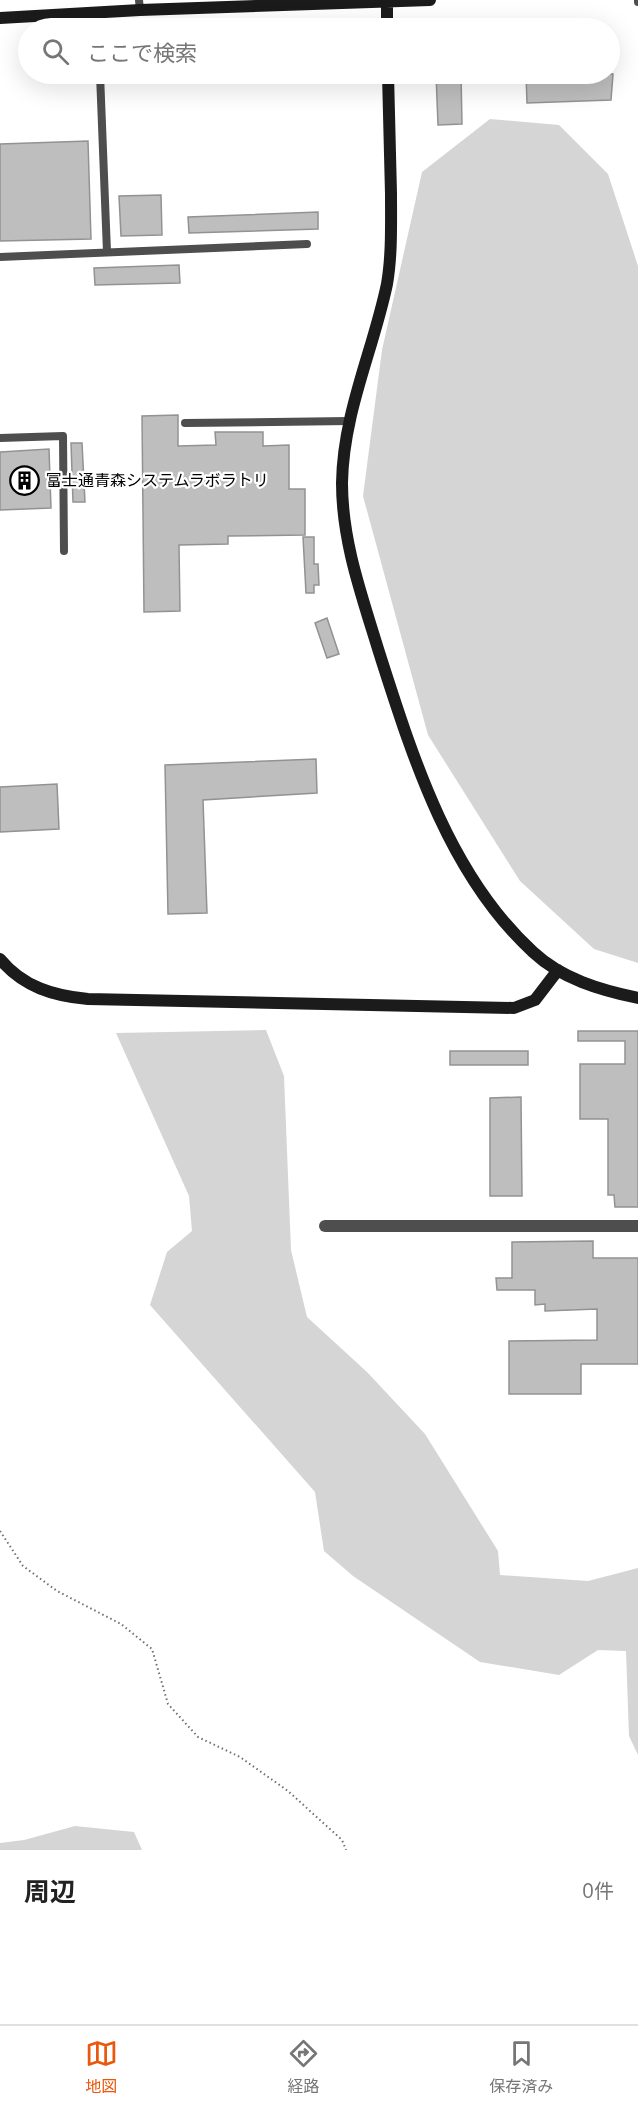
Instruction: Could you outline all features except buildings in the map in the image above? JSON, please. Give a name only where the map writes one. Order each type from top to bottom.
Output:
[{"type":"street","points":[[0,18],[139,5],[430,0]]},
{"type":"street","points":[[387,2],[387,18]]},
{"type":"street","points":[[388,84],[391,223],[387,282],[349,421],[342,484],[345,530],[356,577],[408,740],[432,800],[469,870],[514,933],[533,952],[558,970],[589,986],[638,998]]},
{"type":"street","points":[[0,959],[13,974],[46,992],[88,999],[514,1008],[535,1000],[558,970]]},
{"type":"street","points":[[326,1226],[638,1226]]},
{"type":"lane","points":[[100,84],[107,252]]},
{"type":"lane","points":[[0,257],[307,244]]},
{"type":"lane","points":[[185,423],[349,421]]},
{"type":"lane","points":[[0,438],[63,436],[64,551]]},
{"type":"path","points":[[0,1531],[23,1566],[57,1591],[121,1624],[152,1649],[168,1704],[198,1737],[240,1757],[288,1791],[342,1840],[346,1850]]},
{"type":"shaded area","points":[[490,119],[559,125],[608,174],[638,266],[638,963],[594,949],[520,881],[428,735],[363,496],[382,350],[422,172]]},
{"type":"shaded area","points":[[266,1030],[284,1076],[291,1250],[307,1317],[367,1372],[425,1434],[498,1551],[500,1575],[588,1581],[638,1568],[638,1755],[629,1736],[626,1651],[598,1650],[559,1675],[480,1662],[353,1576],[324,1551],[315,1492],[150,1305],[167,1252],[192,1231],[189,1196],[116,1033]]},
{"type":"shaded area","points":[[75,1826],[134,1832],[142,1850],[0,1850],[0,1843],[24,1840]]},
{"type":"place","name":"富士通青森システムラボラトリ","points":[[25,480]]}]
